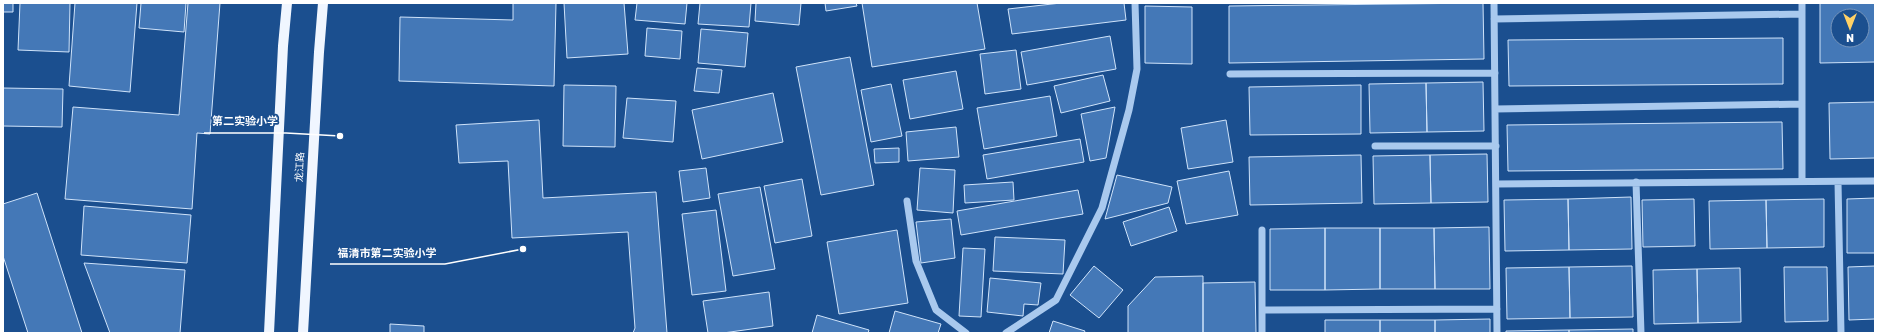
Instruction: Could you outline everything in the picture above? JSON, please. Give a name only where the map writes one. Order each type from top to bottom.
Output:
[{"type":"main road","points":[[269,333],[287,3]]},
{"type":"main road","name":"龙江路","points":[[303,333],[318,52],[323,3]]},
{"type":"street","points":[[1006,333],[1056,300],[1102,208],[1129,110],[1137,69],[1135,3]]},
{"type":"street","points":[[1494,3],[1497,333]]},
{"type":"street","points":[[1802,3],[1802,181]]},
{"type":"street","points":[[1494,18],[1802,14]]},
{"type":"street","points":[[1230,74],[1495,74]]},
{"type":"street","points":[[1495,109],[1802,104]]},
{"type":"street","points":[[1375,146],[1496,146]]},
{"type":"street","points":[[1496,184],[1875,181]]},
{"type":"street","points":[[1636,182],[1641,333]]},
{"type":"street","points":[[1838,182],[1841,333]]},
{"type":"street","points":[[907,201],[916,261],[936,310],[966,333]]},
{"type":"street","points":[[1262,230],[1262,333]]},
{"type":"street","points":[[1262,310],[1497,309]]},
{"type":"building","points":[[3,3],[13,3],[13,12],[3,12]]},
{"type":"building","points":[[20,3],[70,3],[69,52],[18,50]]},
{"type":"building","points":[[75,3],[137,3],[130,92],[69,86]]},
{"type":"building","points":[[141,3],[186,3],[184,32],[139,28]]},
{"type":"building","points":[[188,3],[220,3],[210,134],[197,133],[192,209],[65,199],[73,107],[179,115]]},
{"type":"building","points":[[513,3],[556,3],[554,86],[399,81],[400,17],[513,20]]},
{"type":"building","points":[[564,3],[624,3],[628,54],[567,58]]},
{"type":"building","points":[[637,3],[687,3],[685,24],[635,20]]},
{"type":"building","points":[[700,3],[751,3],[749,27],[698,24]]},
{"type":"building","points":[[756,3],[801,3],[799,25],[755,21]]},
{"type":"building","points":[[825,3],[856,3],[857,6],[826,11]]},
{"type":"building","points":[[862,3],[977,3],[985,49],[872,67]]},
{"type":"building","points":[[1061,3],[1124,3],[1126,20],[1012,34],[1008,9]]},
{"type":"building","points":[[1483,3],[1484,59],[1229,63],[1229,6]]},
{"type":"building","points":[[1820,3],[1875,3],[1875,62],[1820,63]]},
{"type":"building","points":[[1145,6],[1192,7],[1192,64],[1145,63]]},
{"type":"building","points":[[647,28],[682,31],[680,59],[645,56]]},
{"type":"building","points":[[701,29],[748,33],[745,67],[698,63]]},
{"type":"building","points":[[1110,36],[1116,69],[1027,85],[1021,52]]},
{"type":"building","points":[[1783,38],[1783,84],[1509,86],[1508,40]]},
{"type":"building","points":[[1016,50],[1021,89],[985,94],[980,54]]},
{"type":"building","points":[[850,57],[874,185],[821,195],[796,67]]},
{"type":"building","points":[[697,68],[722,70],[719,93],[694,91]]},
{"type":"building","points":[[956,71],[963,109],[910,119],[903,80]]},
{"type":"building","points":[[1103,75],[1110,101],[1061,113],[1054,86]]},
{"type":"building","points":[[1483,82],[1484,131],[1427,132],[1426,83]]},
{"type":"building","points":[[1426,83],[1427,132],[1370,133],[1369,84]]},
{"type":"building","points":[[891,84],[902,136],[871,142],[861,90]]},
{"type":"building","points":[[564,85],[616,86],[615,147],[563,146]]},
{"type":"building","points":[[1361,85],[1361,134],[1250,135],[1249,87]]},
{"type":"building","points":[[3,88],[63,89],[62,127],[3,126]]},
{"type":"building","points":[[773,93],[783,142],[702,159],[692,110]]},
{"type":"building","points":[[1050,96],[1057,136],[984,149],[977,108]]},
{"type":"building","points":[[627,98],[676,101],[673,142],[623,138]]},
{"type":"building","points":[[1875,102],[1875,158],[1830,159],[1829,103]]},
{"type":"building","points":[[1115,107],[1106,158],[1090,161],[1081,114]]},
{"type":"building","points":[[539,120],[543,198],[656,192],[667,333],[633,333],[635,328],[628,232],[512,238],[508,161],[459,163],[456,125]]},
{"type":"building","points":[[1226,120],[1233,162],[1188,169],[1181,128]]},
{"type":"building","points":[[1782,122],[1783,169],[1508,171],[1507,125]]},
{"type":"building","points":[[956,127],[959,157],[908,161],[906,132]]},
{"type":"building","points":[[1080,139],[1084,162],[987,179],[983,155]]},
{"type":"building","points":[[899,148],[899,162],[875,163],[874,149]]},
{"type":"building","points":[[1487,154],[1488,202],[1431,203],[1430,155]]},
{"type":"building","points":[[1361,155],[1362,203],[1250,205],[1249,157]]},
{"type":"building","points":[[1430,155],[1431,203],[1374,204],[1373,156]]},
{"type":"building","points":[[706,168],[710,198],[683,202],[679,171]]},
{"type":"building","points":[[920,168],[955,170],[953,213],[917,210]]},
{"type":"building","points":[[1229,171],[1238,215],[1186,224],[1177,181]]},
{"type":"building","points":[[1117,175],[1172,187],[1168,203],[1105,219]]},
{"type":"building","points":[[802,179],[812,236],[775,243],[764,186]]},
{"type":"building","points":[[1013,182],[1014,200],[965,203],[964,185]]},
{"type":"building","points":[[760,187],[775,269],[733,276],[718,194]]},
{"type":"building","points":[[1078,190],[1083,214],[961,235],[957,211]]},
{"type":"building","points":[[37,193],[82,333],[28,333],[3,256],[3,204]]},
{"type":"building","points":[[1631,197],[1632,249],[1569,250],[1568,199]]},
{"type":"building","points":[[1875,198],[1875,253],[1847,253],[1847,199]]},
{"type":"building","points":[[1568,199],[1569,250],[1505,251],[1504,200]]},
{"type":"building","points":[[1694,199],[1695,246],[1643,247],[1642,200]]},
{"type":"building","points":[[1824,199],[1824,247],[1767,248],[1766,200]]},
{"type":"building","points":[[1766,200],[1767,248],[1710,249],[1709,201]]},
{"type":"building","points":[[84,206],[191,215],[187,263],[81,255]]},
{"type":"building","points":[[1169,207],[1177,231],[1131,246],[1123,222]]},
{"type":"building","points":[[716,210],[726,291],[692,295],[682,214]]},
{"type":"building","points":[[951,219],[955,258],[921,263],[916,222]]},
{"type":"building","points":[[1489,227],[1490,289],[1435,289],[1434,228]]},
{"type":"building","points":[[1325,228],[1325,290],[1270,290],[1270,229]]},
{"type":"building","points":[[1325,228],[1380,228],[1380,289],[1325,290]]},
{"type":"building","points":[[1380,228],[1434,228],[1435,289],[1380,289]]},
{"type":"building","points":[[897,230],[908,303],[839,314],[827,242]]},
{"type":"building","points":[[995,237],[1065,240],[1063,274],[993,271]]},
{"type":"building","points":[[963,248],[985,249],[981,317],[959,316]]},
{"type":"building","points":[[84,263],[185,270],[180,333],[110,333]]},
{"type":"building","points":[[1094,266],[1123,290],[1099,318],[1070,295]]},
{"type":"building","points":[[1632,266],[1633,317],[1570,318],[1569,267]]},
{"type":"building","points":[[1875,266],[1875,319],[1849,320],[1848,267]]},
{"type":"building","points":[[1569,267],[1570,318],[1507,319],[1506,268]]},
{"type":"building","points":[[1784,267],[1827,267],[1828,321],[1785,322]]},
{"type":"building","points":[[1740,268],[1741,322],[1698,323],[1697,269]]},
{"type":"building","points":[[1697,269],[1698,323],[1654,324],[1653,270]]},
{"type":"building","points":[[1203,276],[1203,333],[1128,333],[1128,306],[1155,277]]},
{"type":"building","points":[[990,278],[1041,283],[1038,305],[1024,304],[1023,316],[987,312]]},
{"type":"building","points":[[1255,282],[1256,333],[1203,333],[1203,283]]},
{"type":"building","points":[[769,292],[773,326],[723,333],[708,333],[703,301]]},
{"type":"building","points":[[895,311],[941,324],[938,333],[889,333]]},
{"type":"building","points":[[817,315],[869,330],[868,333],[812,333]]},
{"type":"building","points":[[1490,319],[1490,333],[1435,333],[1435,320]]},
{"type":"building","points":[[1325,320],[1380,320],[1380,333],[1325,333]]},
{"type":"building","points":[[1380,320],[1435,320],[1435,333],[1380,333]]},
{"type":"building","points":[[1053,321],[1085,331],[1084,333],[1049,333]]},
{"type":"building","points":[[390,324],[424,326],[424,333],[390,333]]},
{"type":"building","points":[[1633,329],[1633,333],[1569,333],[1569,330]]},
{"type":"building","points":[[1569,330],[1569,333],[1506,333],[1506,331]]},
{"type":"place","name":"第二实验小学","points":[[340,136]]},
{"type":"place","name":"福清市第二实验小学","points":[[523,249]]}]
